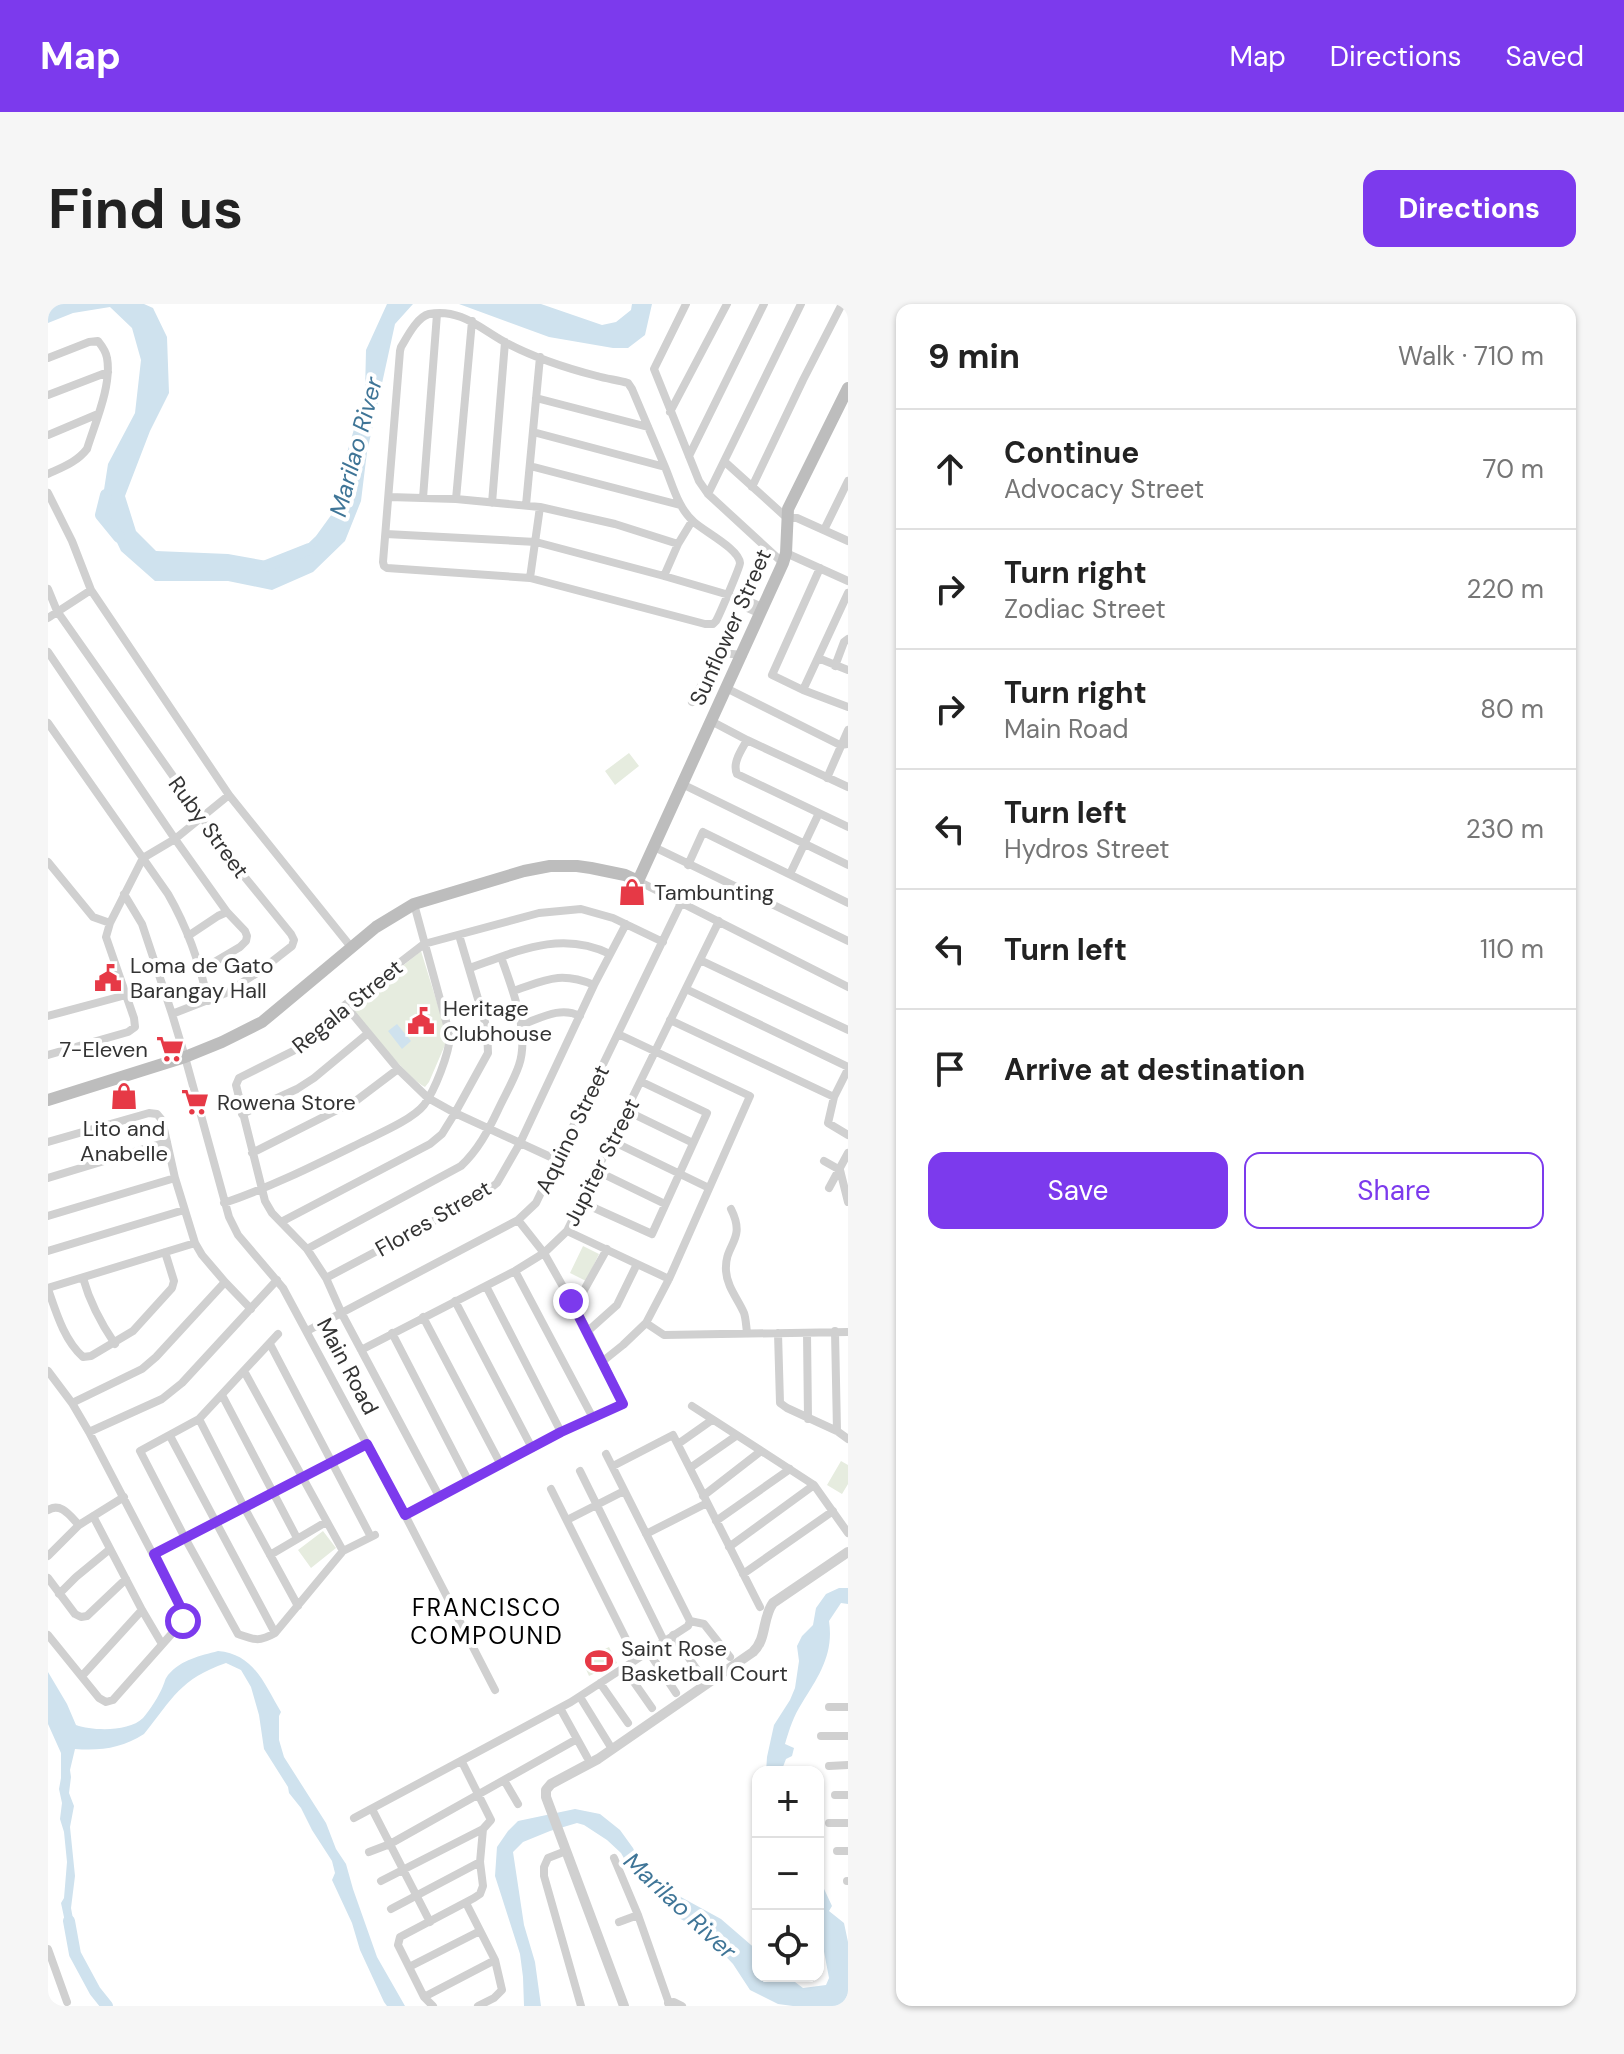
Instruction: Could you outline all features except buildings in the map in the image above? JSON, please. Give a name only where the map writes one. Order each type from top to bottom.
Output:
[{"type":"main road","name":"Sunflower Street","points":[[638,881],[785,558],[787,518],[793,499],[848,388]]},
{"type":"main road","points":[[48,1100],[185,1057],[262,1022],[388,918],[414,904],[550,866],[591,868],[638,881]]},
{"type":"street","points":[[686,304],[654,369],[699,481],[708,494],[785,558],[820,568],[848,581]]},
{"type":"street","points":[[670,412],[727,304]]},
{"type":"street","points":[[689,456],[764,304]]},
{"type":"street","points":[[708,494],[801,304]]},
{"type":"street","points":[[752,487],[842,304]]},
{"type":"street","points":[[423,498],[437,314]]},
{"type":"street","points":[[437,314],[459,316],[505,342],[540,357],[628,383],[680,505],[692,521],[734,551],[739,559],[739,569],[713,624],[530,578],[384,566],[401,347],[424,316],[437,314]]},
{"type":"street","points":[[456,499],[472,321]]},
{"type":"street","points":[[48,358],[98,341],[107,357],[108,372],[87,449],[81,456],[48,474]]},
{"type":"street","points":[[492,503],[505,342]]},
{"type":"street","points":[[526,505],[540,357]]},
{"type":"street","points":[[48,395],[108,372]]},
{"type":"street","points":[[536,398],[648,427]]},
{"type":"street","points":[[48,435],[98,414]]},
{"type":"street","points":[[533,432],[665,467]]},
{"type":"street","points":[[725,462],[787,518],[797,518],[848,541]]},
{"type":"street","points":[[530,466],[680,505]]},
{"type":"street","points":[[824,530],[848,481]]},
{"type":"street","points":[[48,493],[72,541],[91,590],[229,795],[351,947]]},
{"type":"street","points":[[389,497],[456,499],[540,507],[615,524],[678,544]]},
{"type":"street","points":[[530,578],[540,507]]},
{"type":"street","points":[[664,576],[692,521]]},
{"type":"street","points":[[386,534],[536,542],[746,600],[762,611]]},
{"type":"street","points":[[820,568],[772,675],[848,707]]},
{"type":"street","name":"Ruby Street","points":[[48,589],[57,611],[200,816],[294,940],[292,946],[260,971],[226,993],[172,1014]]},
{"type":"street","points":[[48,618],[91,590]]},
{"type":"street","points":[[803,690],[848,593]]},
{"type":"street","points":[[835,666],[848,639]]},
{"type":"street","points":[[48,652],[175,839],[227,912],[245,931],[246,941],[240,947],[201,970]]},
{"type":"street","points":[[692,702],[719,654],[743,655]]},
{"type":"street","points":[[818,658],[848,670]]},
{"type":"street","points":[[726,688],[844,744]]},
{"type":"street","points":[[711,721],[848,787]]},
{"type":"street","points":[[48,723],[168,894],[201,970],[208,1001]]},
{"type":"street","points":[[827,778],[848,730]]},
{"type":"street","points":[[747,740],[736,763],[737,774],[848,827]]},
{"type":"street","points":[[682,784],[848,865]]},
{"type":"street","points":[[48,1055],[128,1032],[135,1027],[106,937],[110,923],[143,858],[175,839],[229,795]]},
{"type":"street","points":[[790,874],[819,813]]},
{"type":"street","points":[[688,865],[703,832],[848,903]]},
{"type":"street","points":[[654,847],[848,941]]},
{"type":"street","points":[[48,862],[93,917],[110,923]]},
{"type":"street","points":[[638,881],[848,987]]},
{"type":"street","name":"Main Road","points":[[124,894],[142,924],[172,1014],[229,1217],[238,1235],[277,1280],[307,1331],[495,1690]]},
{"type":"street","name":"Aquino Street","points":[[307,1331],[518,1220],[536,1203],[681,903]]},
{"type":"street","points":[[224,1203],[261,1191],[378,1134],[423,1106],[449,1051],[450,1036],[414,904]]},
{"type":"street","name":"Regala Street","points":[[440,1498],[326,1278],[307,1249],[272,1213],[265,1201],[236,1085],[239,1078],[295,1050],[345,1005],[424,944],[539,913],[581,909],[613,918],[663,942]]},
{"type":"street","points":[[188,936],[227,912]]},
{"type":"street","name":"Jupiter Street","points":[[361,1350],[515,1271],[544,1253],[567,1231],[719,921]]},
{"type":"street","name":"Flores Street","points":[[326,1278],[481,1196],[497,1183],[520,1143],[626,924]]},
{"type":"street","points":[[281,1222],[430,1144],[442,1134],[488,1053],[487,1029],[459,935]]},
{"type":"street","points":[[470,968],[545,944],[565,941],[587,944],[610,954]]},
{"type":"street","points":[[307,1249],[461,1166],[473,1155],[520,1063],[521,1025],[501,957]]},
{"type":"street","points":[[700,960],[848,1030]]},
{"type":"street","points":[[513,991],[564,976],[594,985]]},
{"type":"street","points":[[686,989],[848,1068],[834,1097],[828,1123],[848,1135]]},
{"type":"street","points":[[48,1016],[126,995]]},
{"type":"street","points":[[345,1005],[398,1069],[428,1098],[557,1160]]},
{"type":"street","points":[[521,1025],[560,1011],[580,1016]]},
{"type":"street","points":[[670,1020],[834,1097]]},
{"type":"street","points":[[242,1114],[297,1089],[367,1034]]},
{"type":"street","points":[[603,1361],[646,1323],[669,1279],[750,1096],[618,1034]]},
{"type":"street","points":[[252,1153],[357,1100],[398,1069]]},
{"type":"street","points":[[581,1202],[652,1234],[707,1113],[642,1082]]},
{"type":"street","points":[[627,1111],[693,1143]]},
{"type":"street","points":[[48,1142],[149,1113],[157,1114],[162,1120],[175,1178],[195,1243],[202,1255],[251,1309]]},
{"type":"street","points":[[612,1141],[709,1188]]},
{"type":"street","points":[[48,1178],[167,1142]]},
{"type":"street","points":[[829,1188],[848,1153]]},
{"type":"street","points":[[824,1161],[840,1170],[848,1202]]},
{"type":"street","points":[[597,1171],[665,1204]]},
{"type":"street","points":[[48,1216],[175,1178]]},
{"type":"street","points":[[731,1209],[736,1220],[736,1232],[725,1270],[729,1285],[745,1315],[747,1332]]},
{"type":"street","points":[[48,1251],[184,1210]]},
{"type":"street","points":[[405,1515],[561,1432],[623,1404],[588,1331],[544,1253],[518,1220]]},
{"type":"street","points":[[567,1231],[669,1279]]},
{"type":"street","points":[[165,1252],[174,1281],[172,1288],[133,1331],[115,1344],[83,1357],[67,1338],[48,1289],[165,1252],[195,1243]]},
{"type":"street","points":[[571,1301],[583,1292],[607,1249]]},
{"type":"street","points":[[588,1331],[617,1305],[637,1264]]},
{"type":"street","points":[[515,1271],[593,1418]]},
{"type":"street","points":[[83,1278],[89,1301],[115,1344]]},
{"type":"street","points":[[89,1432],[162,1399],[182,1383],[277,1280]]},
{"type":"street","points":[[72,1403],[142,1369],[225,1282]]},
{"type":"street","points":[[486,1286],[561,1432]]},
{"type":"street","points":[[455,1301],[532,1448]]},
{"type":"street","points":[[423,1317],[501,1465]]},
{"type":"street","points":[[646,1323],[664,1335],[848,1332]]},
{"type":"street","points":[[835,1331],[837,1431]]},
{"type":"street","points":[[392,1333],[469,1482]]},
{"type":"street","points":[[778,1333],[780,1403],[848,1439]]},
{"type":"street","points":[[807,1333],[808,1419]]},
{"type":"street","points":[[270,1344],[373,1536],[343,1551],[275,1633],[262,1640],[238,1634],[140,1451],[199,1419],[278,1334]]},
{"type":"street","points":[[48,1371],[89,1432],[182,1610],[183,1621],[113,1700],[106,1702],[99,1698],[48,1635]]},
{"type":"street","points":[[244,1371],[343,1551]]},
{"type":"street","points":[[222,1395],[297,1538]]},
{"type":"street","points":[[692,1406],[814,1485],[848,1533]]},
{"type":"street","points":[[199,1419],[298,1606]]},
{"type":"street","points":[[678,1444],[712,1420]]},
{"type":"street","points":[[613,1466],[673,1435],[760,1607]]},
{"type":"street","points":[[170,1436],[275,1633]]},
{"type":"street","points":[[690,1468],[736,1436]]},
{"type":"street","points":[[154,1554],[367,1444]]},
{"type":"street","points":[[646,1534],[705,1499],[761,1451]]},
{"type":"street","points":[[606,1454],[690,1621]]},
{"type":"street","points":[[716,1521],[790,1469]]},
{"type":"street","points":[[580,1471],[668,1638],[702,1677]]},
{"type":"street","points":[[729,1547],[814,1485]]},
{"type":"street","points":[[551,1489],[636,1659]]},
{"type":"street","points":[[567,1520],[624,1491]]},
{"type":"street","points":[[48,1556],[79,1525],[124,1497]]},
{"type":"street","points":[[48,1510],[54,1506],[61,1507],[79,1525]]},
{"type":"street","points":[[743,1574],[833,1511]]},
{"type":"street","points":[[93,1516],[162,1644]]},
{"type":"street","points":[[270,1555],[326,1522]]},
{"type":"street","points":[[59,1594],[110,1549]]},
{"type":"street","points":[[624,2006],[560,1836],[546,1790],[551,1784],[612,1749],[753,1652],[762,1639],[773,1603],[848,1552]]},
{"type":"street","points":[[48,1578],[75,1614],[81,1617],[87,1616],[126,1579]]},
{"type":"street","points":[[82,1676],[142,1610]]},
{"type":"street","points":[[354,1818],[580,1697],[688,1626],[690,1621]]},
{"type":"street","points":[[690,1621],[704,1624],[730,1657]]},
{"type":"street","points":[[648,1651],[676,1693]]},
{"type":"street","points":[[624,1668],[652,1708]]},
{"type":"street","points":[[600,1683],[628,1723]]},
{"type":"street","points":[[580,1697],[612,1749]]},
{"type":"street","points":[[829,1707],[848,1707]]},
{"type":"street","points":[[560,1708],[587,1757]]},
{"type":"street","points":[[821,1736],[848,1736]]},
{"type":"street","points":[[369,1852],[390,1844],[577,1739]]},
{"type":"street","points":[[381,1881],[483,1829],[491,1820],[462,1762]]},
{"type":"street","points":[[829,1766],[848,1765]]},
{"type":"street","points":[[504,1780],[518,1804]]},
{"type":"street","points":[[835,1795],[848,1795]]},
{"type":"street","points":[[372,1809],[430,1922]]},
{"type":"street","points":[[829,1823],[848,1823]]},
{"type":"street","points":[[433,2006],[424,1997],[398,1945],[400,1937],[480,1894],[483,1886],[480,1862],[483,1829]]},
{"type":"street","points":[[566,1851],[548,1858],[544,1876],[581,2006]]},
{"type":"street","points":[[837,1851],[848,1851]]},
{"type":"street","points":[[614,1858],[669,2004],[674,2002],[682,2006]]},
{"type":"street","points":[[391,1909],[480,1862]]},
{"type":"street","points":[[466,1903],[495,1960],[502,1990],[478,2006]]},
{"type":"street","points":[[619,1922],[638,1915]]},
{"type":"street","points":[[409,1967],[480,1931]]},
{"type":"street","points":[[48,1949],[51,1968],[67,2002]]},
{"type":"street","points":[[424,1997],[495,1960]]},
{"type":"shaded area","points":[[629,753],[639,766],[615,785],[605,771]]},
{"type":"shaded area","points":[[421,951],[448,1038],[425,1087],[398,1063],[351,1008]]},
{"type":"shaded area","points":[[583,1246],[599,1254],[586,1281],[570,1273]]},
{"type":"shaded area","points":[[841,1461],[848,1465],[848,1484],[842,1494],[827,1485]]},
{"type":"shaded area","points":[[323,1531],[336,1548],[311,1568],[298,1550]]},
{"type":"shaded area","name":"Saint Rose Basketball Court","points":[[609,1647],[617,1663],[589,1676],[582,1660]]},
{"type":"water","points":[[48,304],[144,304],[153,308],[167,337],[169,393],[150,431],[125,496],[136,531],[156,551],[290,561],[316,536],[337,507],[344,463],[365,392],[366,350],[387,304],[413,304],[395,324],[367,452],[361,501],[345,541],[313,572],[272,590],[228,581],[155,581],[121,551],[101,509],[108,464],[135,413],[141,360],[132,328],[110,307],[73,313],[48,323]]},
{"type":"water","points":[[459,304],[541,304],[602,325],[616,322],[631,310],[632,304],[652,304],[645,335],[628,348],[613,348],[549,337]]},
{"type":"water","points":[[397,1024],[411,1041],[402,1049],[388,1031]]},
{"type":"water","points":[[848,1588],[848,1604],[841,1603],[829,1621],[829,1644],[824,1664],[797,1712],[785,1744],[794,1748],[792,1756],[786,1759],[783,1766],[766,1766],[774,1725],[795,1688],[799,1661],[797,1646],[813,1625],[816,1608],[826,1594]]},
{"type":"water","points":[[218,1651],[231,1653],[250,1665],[281,1712],[279,1740],[284,1757],[326,1823],[336,1849],[346,1864],[377,1957],[405,2006],[387,2006],[384,2002],[332,1880],[335,1873],[332,1861],[264,1749],[251,1687],[241,1670],[226,1663],[187,1683],[144,1734],[136,1739],[111,1748],[75,1749],[69,1793],[74,1806],[70,1827],[75,1876],[71,1908],[76,1935],[68,1936],[61,1903],[67,1862],[60,1819],[61,1753],[48,1724],[48,1672],[76,1725],[120,1728],[143,1718],[167,1677],[179,1665]]},
{"type":"water","points":[[575,1809],[600,1814],[620,1830],[639,1861],[679,1896],[721,1919],[752,1946],[752,1982],[795,1982],[803,1988],[826,1985],[829,1978],[824,1952],[824,1889],[832,1906],[829,1911],[844,1923],[848,1942],[848,1994],[842,2006],[778,2004],[750,1990],[733,1964],[701,1930],[666,1907],[607,1840],[577,1823],[523,1842],[513,1852],[541,2006],[524,2006],[520,1954],[495,1876],[497,1847],[518,1821]]},
{"type":"waterway","name":"Marilao River","points":[[106,495],[101,515],[119,537]]},
{"type":"waterway","name":"Marilao River","points":[[266,566],[309,549]]},
{"type":"waterway","points":[[69,1921],[75,1954],[107,2006]]},
{"type":"place","name":"Tambunting","points":[[632,892]]},
{"type":"place","name":"Loma de Gato Barangay Hall","points":[[108,978]]},
{"type":"place","name":"Heritage Clubhouse","points":[[421,1021]]},
{"type":"place","name":"7-Eleven","points":[[170,1049]]},
{"type":"place","name":"Lito and Anabelle","points":[[124,1096]]},
{"type":"place","name":"Rowena Store","points":[[195,1102]]},
{"type":"place","name":"Saint Rose Basketball Court","points":[[599,1661]]},
{"type":"district","name":"FRANCISCO COMPOUND","points":[[487,1622]]},
{"type":"route","points":[[183,1621],[182,1610],[154,1554],[367,1444],[405,1515],[561,1432],[623,1404],[571,1301]]}]
